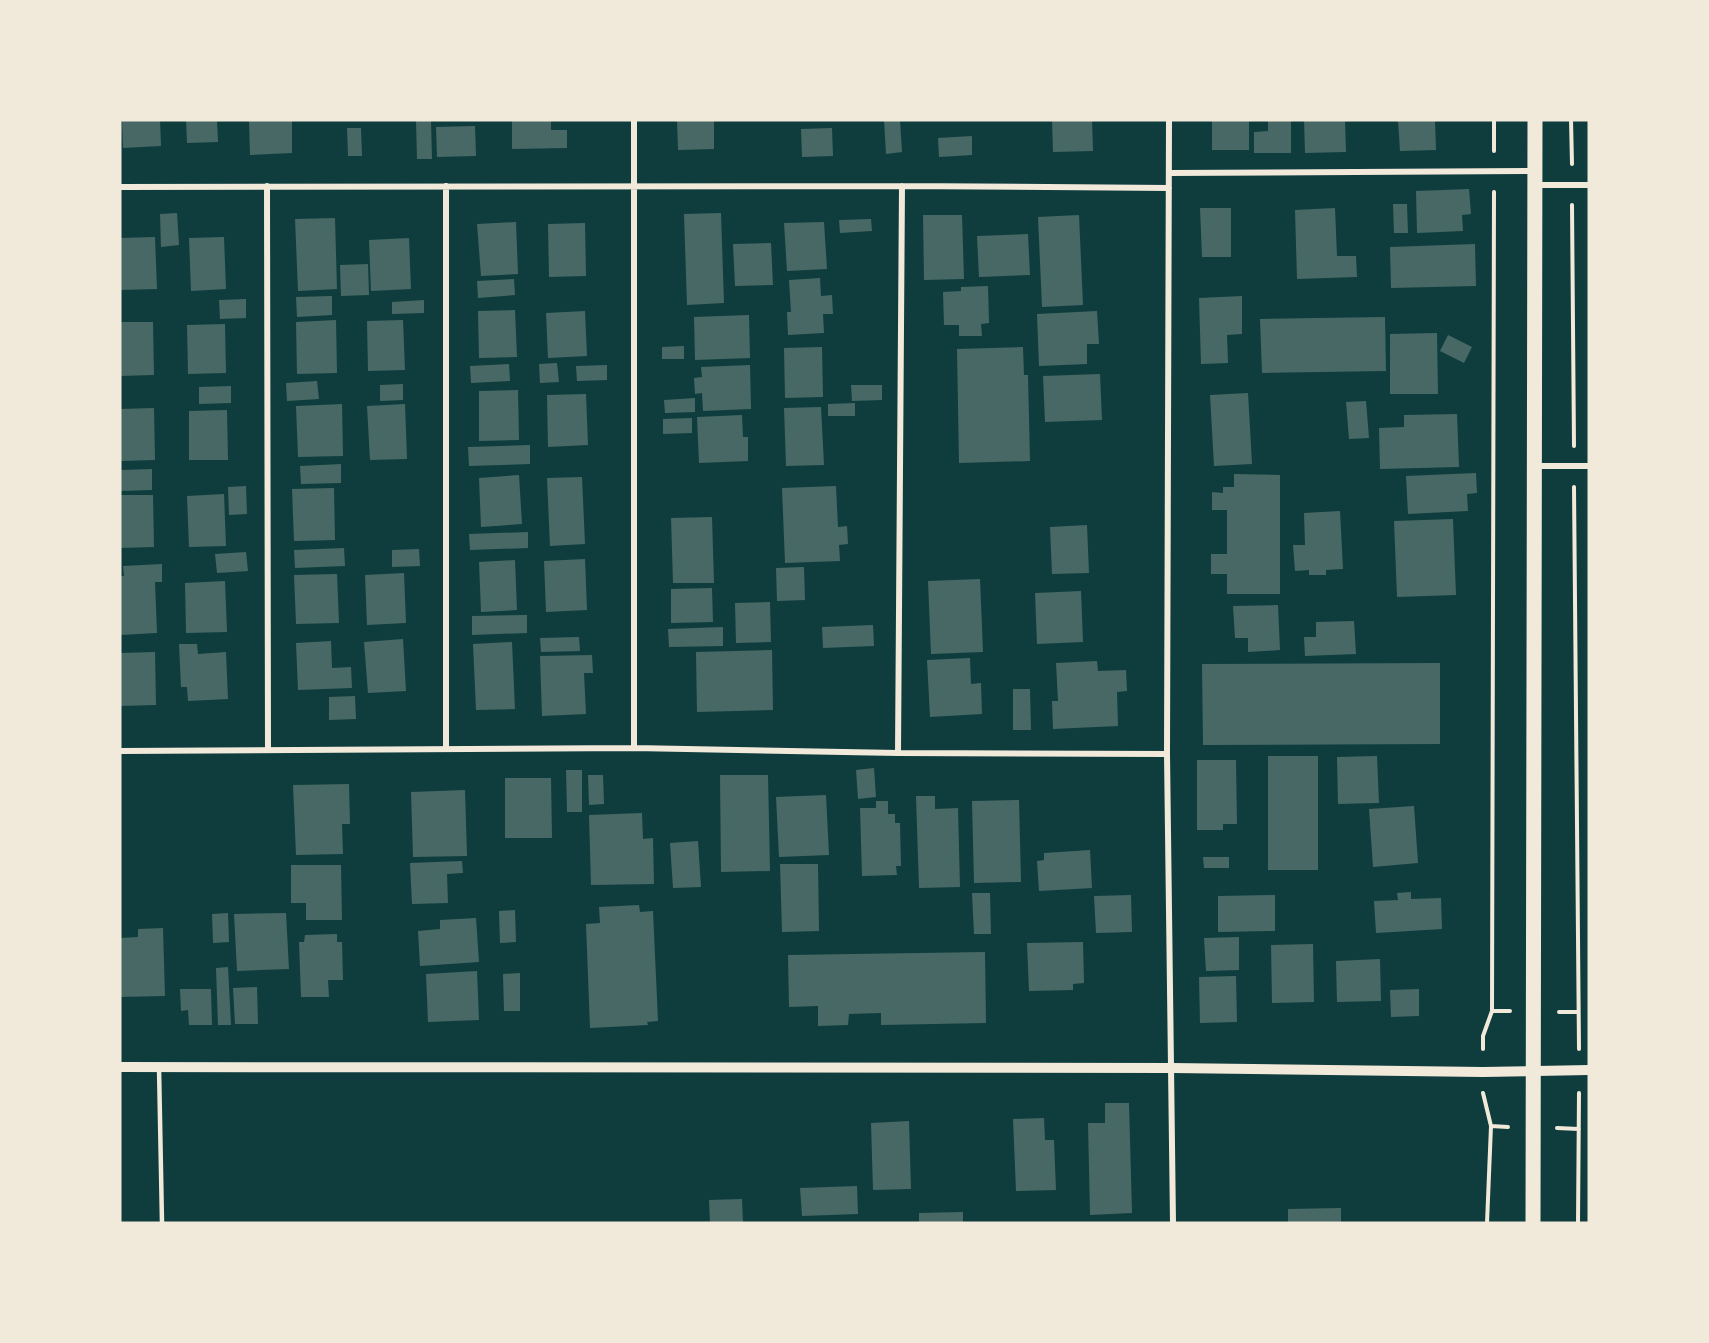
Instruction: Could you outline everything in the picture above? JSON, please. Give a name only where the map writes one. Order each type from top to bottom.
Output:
[{"type":"main road","points":[[1533,1223],[1535,120]]},
{"type":"street","points":[[634,120],[634,748]]},
{"type":"street","points":[[1169,120],[1167,754],[1173,1223]]},
{"type":"street","points":[[1169,173],[1494,170],[1572,185],[1589,185]]},
{"type":"street","points":[[267,186],[268,749]]},
{"type":"street","points":[[446,186],[447,749]]},
{"type":"street","points":[[898,753],[902,186]]},
{"type":"street","points":[[120,187],[1169,188]]},
{"type":"street","points":[[1534,466],[1589,466]]},
{"type":"street","points":[[120,751],[634,748],[898,753],[1167,754]]},
{"type":"street","points":[[120,1067],[1172,1068],[1483,1072],[1584,1070]]},
{"type":"lane","points":[[159,1067],[162,1223]]},
{"type":"path","points":[[1487,1223],[1491,1126],[1483,1095],[1483,1036],[1492,1011],[1494,120]]},
{"type":"path","points":[[1571,120],[1584,1070],[1578,1223]]},
{"type":"building","points":[[122,120],[160,120],[161,146],[123,148]]},
{"type":"building","points":[[186,120],[217,120],[218,142],[187,143]]},
{"type":"building","points":[[249,120],[292,120],[292,153],[250,155]]},
{"type":"building","points":[[512,120],[551,120],[551,130],[567,130],[567,148],[512,149]]},
{"type":"building","points":[[677,120],[714,120],[714,149],[678,150]]},
{"type":"building","points":[[884,120],[900,120],[902,152],[886,154]]},
{"type":"building","points":[[1052,120],[1092,120],[1093,151],[1053,152]]},
{"type":"building","points":[[1212,120],[1249,120],[1249,150],[1212,150]]},
{"type":"building","points":[[1268,120],[1291,120],[1291,153],[1254,153],[1254,132],[1268,131]]},
{"type":"building","points":[[1304,120],[1345,120],[1346,152],[1305,153]]},
{"type":"building","points":[[1398,120],[1435,120],[1436,150],[1400,151]]},
{"type":"building","points":[[416,121],[431,121],[432,159],[417,159]]},
{"type":"building","points":[[475,126],[476,156],[437,157],[436,127]]},
{"type":"building","points":[[347,128],[361,128],[362,156],[348,156]]},
{"type":"building","points":[[832,128],[833,156],[802,157],[801,129]]},
{"type":"building","points":[[972,136],[972,155],[939,157],[938,138]]},
{"type":"building","points":[[1469,189],[1471,214],[1462,215],[1463,231],[1417,233],[1416,191]]},
{"type":"building","points":[[1393,204],[1407,204],[1408,233],[1394,233]]},
{"type":"building","points":[[1200,208],[1231,208],[1231,257],[1202,257]]},
{"type":"building","points":[[1335,208],[1337,256],[1356,256],[1357,277],[1297,279],[1295,210]]},
{"type":"building","points":[[177,213],[179,245],[161,247],[160,214]]},
{"type":"building","points":[[721,213],[724,303],[687,305],[684,214]]},
{"type":"building","points":[[923,215],[962,215],[964,279],[924,280]]},
{"type":"building","points":[[1079,215],[1083,305],[1042,307],[1038,217]]},
{"type":"building","points":[[335,218],[337,289],[298,291],[295,219]]},
{"type":"building","points":[[871,219],[872,231],[840,233],[839,220]]},
{"type":"building","points":[[516,222],[518,274],[481,276],[477,224]]},
{"type":"building","points":[[824,222],[827,269],[787,271],[784,223]]},
{"type":"building","points":[[585,223],[586,276],[549,277],[548,224]]},
{"type":"building","points":[[1028,234],[1030,275],[979,277],[977,236]]},
{"type":"building","points":[[155,237],[157,289],[120,290],[120,238]]},
{"type":"building","points":[[224,237],[226,289],[191,291],[189,238]]},
{"type":"building","points":[[409,238],[411,289],[371,291],[369,240]]},
{"type":"building","points":[[771,243],[773,285],[735,286],[733,244]]},
{"type":"building","points":[[1475,244],[1476,286],[1391,288],[1390,247]]},
{"type":"building","points":[[368,264],[369,295],[341,296],[340,265]]},
{"type":"building","points":[[820,278],[821,296],[832,295],[833,314],[823,314],[824,333],[788,335],[787,312],[791,312],[789,280]]},
{"type":"building","points":[[514,279],[515,295],[478,298],[477,281]]},
{"type":"building","points":[[988,286],[989,323],[981,324],[982,336],[959,336],[959,325],[944,325],[943,292],[961,291],[961,287]]},
{"type":"building","points":[[332,296],[332,315],[297,317],[296,297]]},
{"type":"building","points":[[1242,296],[1242,334],[1227,335],[1228,363],[1201,364],[1199,298]]},
{"type":"building","points":[[246,299],[246,318],[220,319],[219,300]]},
{"type":"building","points":[[424,300],[424,313],[392,314],[392,302]]},
{"type":"building","points":[[515,310],[517,357],[479,358],[478,311]]},
{"type":"building","points":[[585,311],[587,356],[548,358],[546,313]]},
{"type":"building","points":[[1097,311],[1099,344],[1087,344],[1087,364],[1039,366],[1037,314]]},
{"type":"building","points":[[749,315],[750,358],[695,360],[694,317]]},
{"type":"building","points":[[1385,317],[1386,371],[1262,373],[1260,319]]},
{"type":"building","points":[[336,320],[337,373],[297,374],[296,322]]},
{"type":"building","points":[[403,320],[405,370],[368,371],[367,321]]},
{"type":"building","points":[[120,322],[153,322],[154,375],[120,376]]},
{"type":"building","points":[[225,324],[226,373],[188,374],[187,325]]},
{"type":"building","points":[[1437,333],[1438,394],[1390,394],[1390,334]]},
{"type":"building","points":[[1448,335],[1472,347],[1464,363],[1440,351]]},
{"type":"building","points":[[684,346],[684,359],[662,359],[662,347]]},
{"type":"building","points":[[822,347],[823,397],[785,398],[784,348]]},
{"type":"building","points":[[1023,347],[1024,375],[1028,375],[1030,461],[959,463],[957,349]]},
{"type":"building","points":[[557,363],[559,382],[540,383],[539,364]]},
{"type":"building","points":[[509,364],[510,381],[471,383],[470,366]]},
{"type":"building","points":[[607,365],[607,380],[577,381],[576,366]]},
{"type":"building","points":[[750,365],[751,409],[703,411],[702,393],[695,394],[694,378],[702,377],[701,367]]},
{"type":"building","points":[[1100,374],[1102,420],[1045,422],[1043,376]]},
{"type":"building","points":[[317,381],[319,399],[287,401],[286,383]]},
{"type":"building","points":[[403,384],[403,400],[380,401],[380,385]]},
{"type":"building","points":[[851,385],[882,385],[882,400],[852,401]]},
{"type":"building","points":[[231,386],[231,403],[199,404],[199,387]]},
{"type":"building","points":[[518,390],[519,440],[479,441],[479,391]]},
{"type":"building","points":[[1248,393],[1252,464],[1214,466],[1210,395]]},
{"type":"building","points":[[586,394],[588,445],[548,447],[547,395]]},
{"type":"building","points":[[695,398],[695,412],[665,413],[664,400]]},
{"type":"building","points":[[1366,401],[1369,438],[1349,439],[1346,402]]},
{"type":"building","points":[[855,403],[855,416],[828,416],[828,404]]},
{"type":"building","points":[[342,404],[343,456],[298,457],[296,406]]},
{"type":"building","points":[[405,404],[407,459],[370,460],[367,406]]},
{"type":"building","points":[[821,407],[824,465],[786,466],[784,408]]},
{"type":"building","points":[[154,408],[155,460],[120,461],[120,409]]},
{"type":"building","points":[[227,410],[228,460],[189,460],[189,411]]},
{"type":"building","points":[[1457,414],[1459,467],[1380,469],[1379,428],[1404,427],[1404,415]]},
{"type":"building","points":[[742,415],[743,437],[748,437],[748,461],[699,463],[697,417]]},
{"type":"building","points":[[692,418],[692,433],[663,434],[663,419]]},
{"type":"building","points":[[530,445],[530,464],[469,466],[468,447]]},
{"type":"building","points":[[341,464],[341,483],[301,484],[300,466]]},
{"type":"building","points":[[152,469],[152,490],[120,491],[120,470]]},
{"type":"building","points":[[1476,473],[1477,493],[1467,494],[1468,511],[1408,514],[1406,476]]},
{"type":"building","points":[[1234,474],[1280,475],[1280,594],[1227,594],[1227,574],[1211,574],[1211,554],[1227,554],[1227,510],[1212,510],[1212,492],[1223,493],[1223,487],[1234,487]]},
{"type":"building","points":[[519,475],[522,524],[481,527],[479,478]]},
{"type":"building","points":[[582,477],[585,544],[550,546],[547,478]]},
{"type":"building","points":[[246,486],[247,514],[229,515],[228,487]]},
{"type":"building","points":[[836,486],[838,527],[847,526],[848,544],[839,545],[840,561],[785,563],[782,488]]},
{"type":"building","points":[[334,488],[335,540],[294,541],[292,489]]},
{"type":"building","points":[[224,494],[226,546],[189,547],[187,496]]},
{"type":"building","points":[[120,495],[153,495],[154,547],[120,548]]},
{"type":"building","points":[[1340,511],[1343,569],[1326,570],[1326,575],[1309,575],[1309,570],[1295,571],[1293,545],[1305,545],[1304,513]]},
{"type":"building","points":[[712,517],[714,583],[673,583],[671,518]]},
{"type":"building","points":[[1453,519],[1456,595],[1397,597],[1394,521]]},
{"type":"building","points":[[1087,525],[1089,573],[1052,574],[1050,527]]},
{"type":"building","points":[[528,532],[528,548],[470,550],[469,534]]},
{"type":"building","points":[[344,548],[345,566],[295,568],[294,550]]},
{"type":"building","points":[[419,549],[420,566],[392,567],[392,550]]},
{"type":"building","points":[[246,552],[248,571],[217,573],[215,554]]},
{"type":"building","points":[[585,559],[587,610],[546,612],[544,561]]},
{"type":"building","points":[[515,560],[517,610],[481,612],[479,562]]},
{"type":"building","points":[[162,564],[162,582],[155,582],[157,633],[120,635],[120,576],[124,576],[123,566]]},
{"type":"building","points":[[804,567],[805,600],[777,601],[776,568]]},
{"type":"building","points":[[404,573],[406,623],[367,625],[365,575]]},
{"type":"building","points":[[337,574],[339,623],[296,624],[294,575]]},
{"type":"building","points":[[980,579],[983,652],[931,654],[928,581]]},
{"type":"building","points":[[225,581],[227,632],[186,633],[185,583]]},
{"type":"building","points":[[712,588],[713,622],[671,623],[671,589]]},
{"type":"building","points":[[1081,591],[1083,642],[1037,644],[1035,593]]},
{"type":"building","points":[[770,602],[771,642],[736,643],[735,603]]},
{"type":"building","points":[[1278,605],[1280,650],[1248,652],[1248,638],[1235,638],[1233,606]]},
{"type":"building","points":[[527,615],[527,633],[472,635],[472,616]]},
{"type":"building","points":[[1354,621],[1356,654],[1305,656],[1304,637],[1316,637],[1316,622]]},
{"type":"building","points":[[873,625],[874,646],[823,648],[822,627]]},
{"type":"building","points":[[723,627],[723,646],[669,647],[668,629]]},
{"type":"building","points":[[579,637],[580,651],[541,652],[540,638]]},
{"type":"building","points":[[403,639],[406,691],[368,693],[364,642]]},
{"type":"building","points":[[331,641],[332,668],[351,667],[352,688],[298,690],[296,643]]},
{"type":"building","points":[[512,642],[515,709],[476,710],[473,644]]},
{"type":"building","points":[[179,644],[197,644],[198,654],[226,652],[228,699],[188,701],[187,687],[181,687]]},
{"type":"building","points":[[772,650],[773,710],[697,712],[696,652]]},
{"type":"building","points":[[155,652],[156,705],[120,706],[120,653]]},
{"type":"building","points":[[592,655],[593,673],[584,673],[586,714],[542,716],[540,656]]},
{"type":"building","points":[[970,658],[971,684],[981,683],[982,714],[930,717],[927,660]]},
{"type":"building","points":[[1097,661],[1098,671],[1126,670],[1127,691],[1117,692],[1118,726],[1053,729],[1052,701],[1058,701],[1056,663]]},
{"type":"building","points":[[1440,663],[1440,744],[1203,745],[1202,664]]},
{"type":"building","points":[[1013,689],[1030,689],[1031,730],[1013,730]]},
{"type":"building","points":[[355,696],[356,719],[329,720],[329,697]]},
{"type":"building","points":[[1268,756],[1318,756],[1318,870],[1268,870]]},
{"type":"building","points":[[1377,756],[1379,803],[1338,804],[1337,757]]},
{"type":"building","points":[[1197,760],[1236,760],[1237,824],[1223,824],[1223,830],[1197,830]]},
{"type":"building","points":[[874,768],[876,797],[858,799],[856,770]]},
{"type":"building","points":[[566,770],[582,770],[582,812],[567,812]]},
{"type":"building","points":[[588,775],[603,775],[604,804],[589,805]]},
{"type":"building","points":[[720,775],[768,775],[770,871],[721,872]]},
{"type":"building","points":[[505,778],[551,778],[552,838],[505,838]]},
{"type":"building","points":[[349,784],[350,824],[342,824],[343,854],[296,855],[293,785]]},
{"type":"building","points":[[465,790],[467,856],[413,857],[411,792]]},
{"type":"building","points":[[826,795],[829,855],[779,857],[776,797]]},
{"type":"building","points":[[916,796],[935,796],[935,809],[958,808],[960,887],[919,888]]},
{"type":"building","points":[[1019,800],[1021,882],[974,883],[972,801]]},
{"type":"building","points":[[876,801],[888,801],[888,814],[895,814],[895,823],[900,823],[901,866],[896,866],[897,875],[862,876],[860,808],[876,808]]},
{"type":"building","points":[[1414,806],[1418,863],[1373,867],[1369,809]]},
{"type":"building","points":[[642,813],[643,839],[653,838],[654,884],[591,885],[589,815]]},
{"type":"building","points":[[698,841],[701,887],[673,888],[670,843]]},
{"type":"building","points":[[1090,850],[1092,888],[1039,891],[1037,861],[1044,860],[1044,853]]},
{"type":"building","points":[[1203,857],[1229,857],[1229,868],[1204,868]]},
{"type":"building","points":[[462,861],[463,873],[447,874],[448,903],[412,904],[410,863]]},
{"type":"building","points":[[780,864],[818,864],[819,931],[782,932]]},
{"type":"building","points":[[291,865],[341,865],[342,920],[306,920],[306,903],[291,903]]},
{"type":"building","points":[[1411,892],[1411,899],[1441,898],[1442,929],[1376,933],[1374,901],[1398,900],[1397,893]]},
{"type":"building","points":[[972,893],[990,893],[991,934],[974,934]]},
{"type":"building","points":[[1131,895],[1132,932],[1096,933],[1094,896]]},
{"type":"building","points":[[1275,895],[1275,931],[1218,932],[1218,896]]},
{"type":"building","points":[[639,905],[640,912],[653,911],[658,1021],[647,1022],[648,1025],[590,1028],[586,924],[600,923],[599,907]]},
{"type":"building","points":[[515,910],[516,942],[500,943],[499,911]]},
{"type":"building","points":[[228,913],[229,942],[213,943],[212,914]]},
{"type":"building","points":[[286,913],[289,969],[237,971],[234,914]]},
{"type":"building","points":[[476,918],[479,962],[420,966],[418,931],[440,929],[440,920]]},
{"type":"building","points":[[163,928],[165,996],[120,997],[120,938],[138,937],[138,929]]},
{"type":"building","points":[[337,934],[337,942],[342,942],[343,980],[328,980],[329,997],[301,997],[299,942],[304,942],[305,935]]},
{"type":"building","points":[[1239,937],[1239,970],[1206,971],[1204,938]]},
{"type":"building","points":[[1083,942],[1084,983],[1073,984],[1073,990],[1029,991],[1027,943]]},
{"type":"building","points":[[1313,944],[1314,1002],[1272,1003],[1271,945]]},
{"type":"building","points":[[985,952],[986,1023],[881,1025],[881,1013],[849,1014],[848,1025],[818,1026],[818,1006],[789,1007],[788,955]]},
{"type":"building","points":[[1380,959],[1381,1001],[1337,1002],[1336,961]]},
{"type":"building","points":[[228,967],[231,1025],[218,1025],[216,968]]},
{"type":"building","points":[[477,971],[479,1020],[428,1022],[426,974]]},
{"type":"building","points":[[520,973],[520,1011],[504,1011],[503,974]]},
{"type":"building","points":[[1236,976],[1237,1022],[1200,1023],[1199,977]]},
{"type":"building","points":[[257,987],[258,1024],[235,1024],[233,988]]},
{"type":"building","points":[[180,989],[211,989],[212,1025],[189,1025],[188,1010],[181,1011]]},
{"type":"building","points":[[1419,989],[1419,1016],[1391,1017],[1390,990]]},
{"type":"building","points":[[1105,1103],[1129,1103],[1132,1213],[1090,1215],[1088,1123],[1105,1123]]},
{"type":"building","points":[[1044,1118],[1045,1140],[1054,1140],[1056,1190],[1016,1191],[1013,1119]]},
{"type":"building","points":[[909,1121],[911,1189],[873,1190],[871,1123]]},
{"type":"building","points":[[857,1186],[858,1214],[802,1216],[800,1188]]},
{"type":"building","points":[[742,1199],[743,1223],[710,1223],[709,1200]]},
{"type":"building","points":[[1341,1208],[1341,1223],[1288,1223],[1288,1209]]},
{"type":"building","points":[[963,1212],[963,1223],[919,1223],[919,1213]]}]
